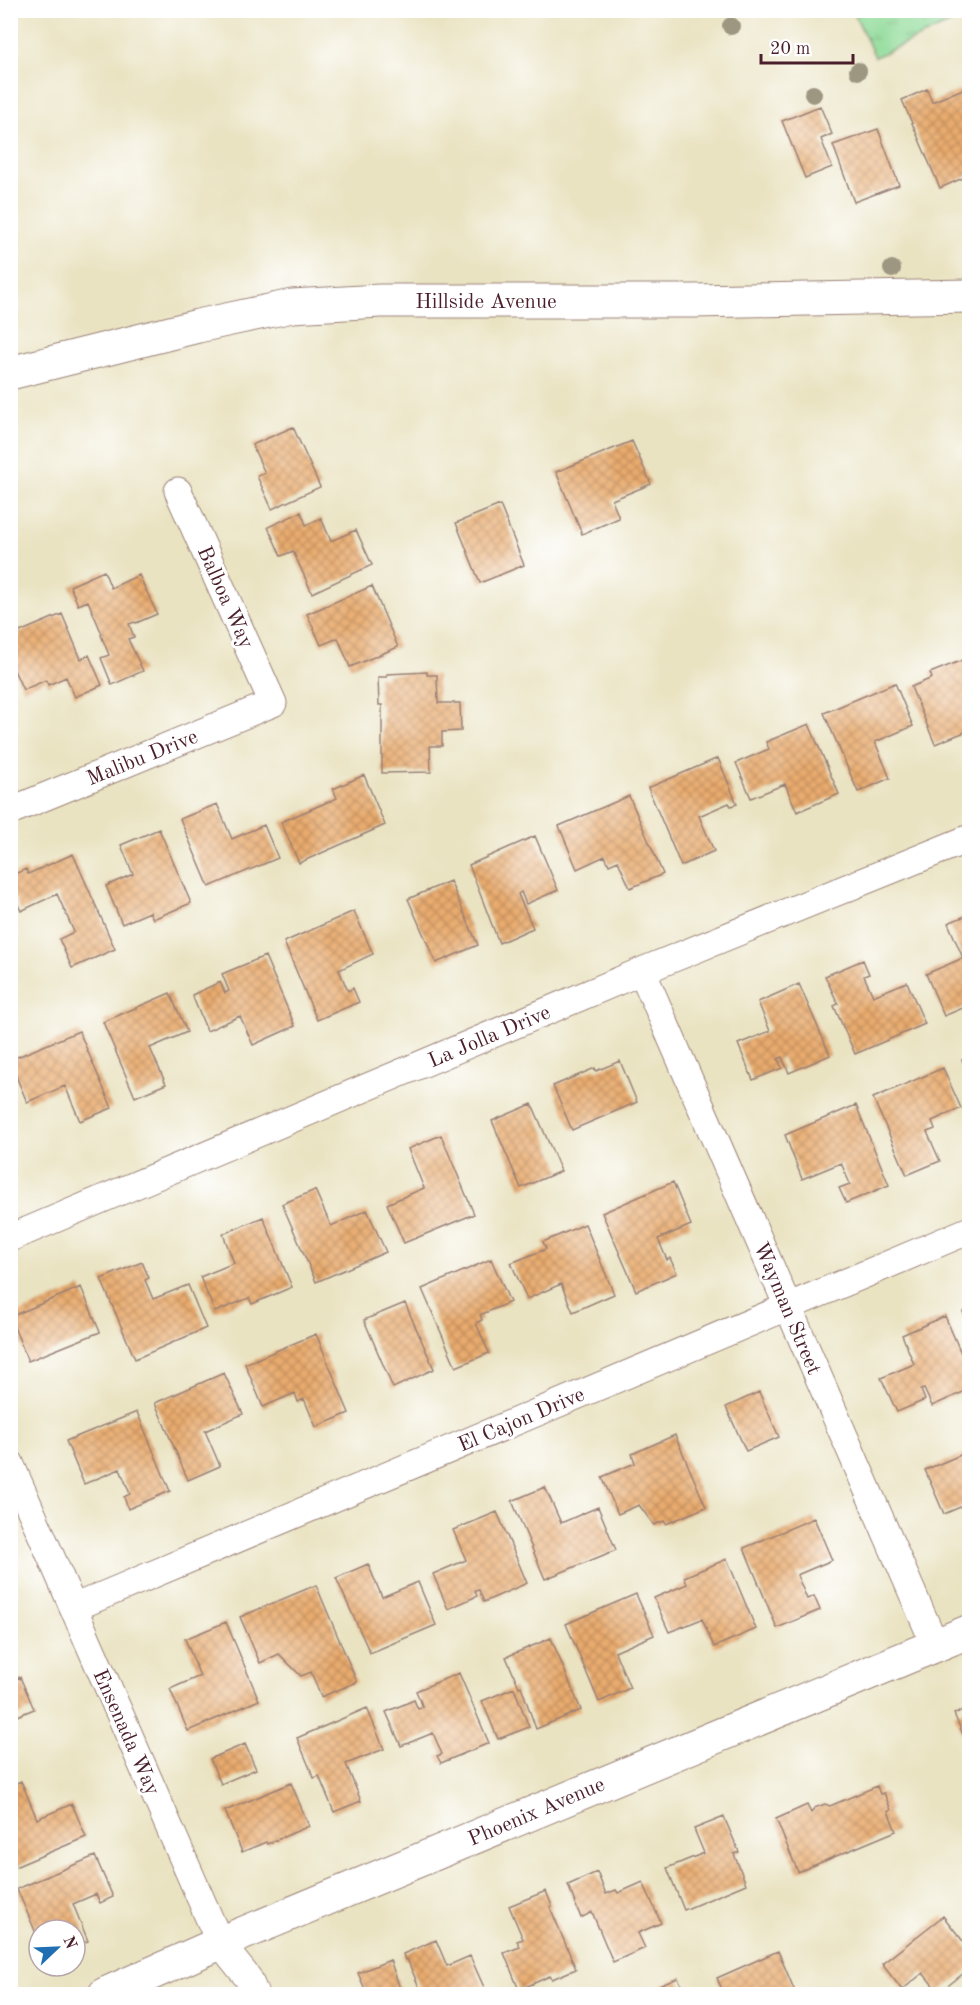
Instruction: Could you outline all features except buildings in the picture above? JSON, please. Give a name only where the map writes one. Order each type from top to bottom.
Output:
[{"type":"street","name":"Hillside Avenue","points":[[10,373],[198,326],[292,306],[380,301],[693,301],[969,296]]},
{"type":"street","name":"Balboa Way","points":[[178,491],[273,703]]},
{"type":"street","name":"Malibu Drive","points":[[10,812],[273,703]]},
{"type":"street","name":"La Jolla Drive","points":[[10,1238],[642,971],[969,838]]},
{"type":"street","name":"Wayman Street","points":[[642,971],[935,1645]]},
{"type":"street","name":"El Cajon Drive","points":[[73,1608],[969,1230]]},
{"type":"street","name":"Ensenada Way","points":[[10,1462],[220,1943],[248,1978],[255,1995]]},
{"type":"street","name":"Phoenix Avenue","points":[[105,1995],[220,1943],[969,1631]]},
{"type":"green space","points":[[969,10],[969,15],[875,57],[853,11]]}]
